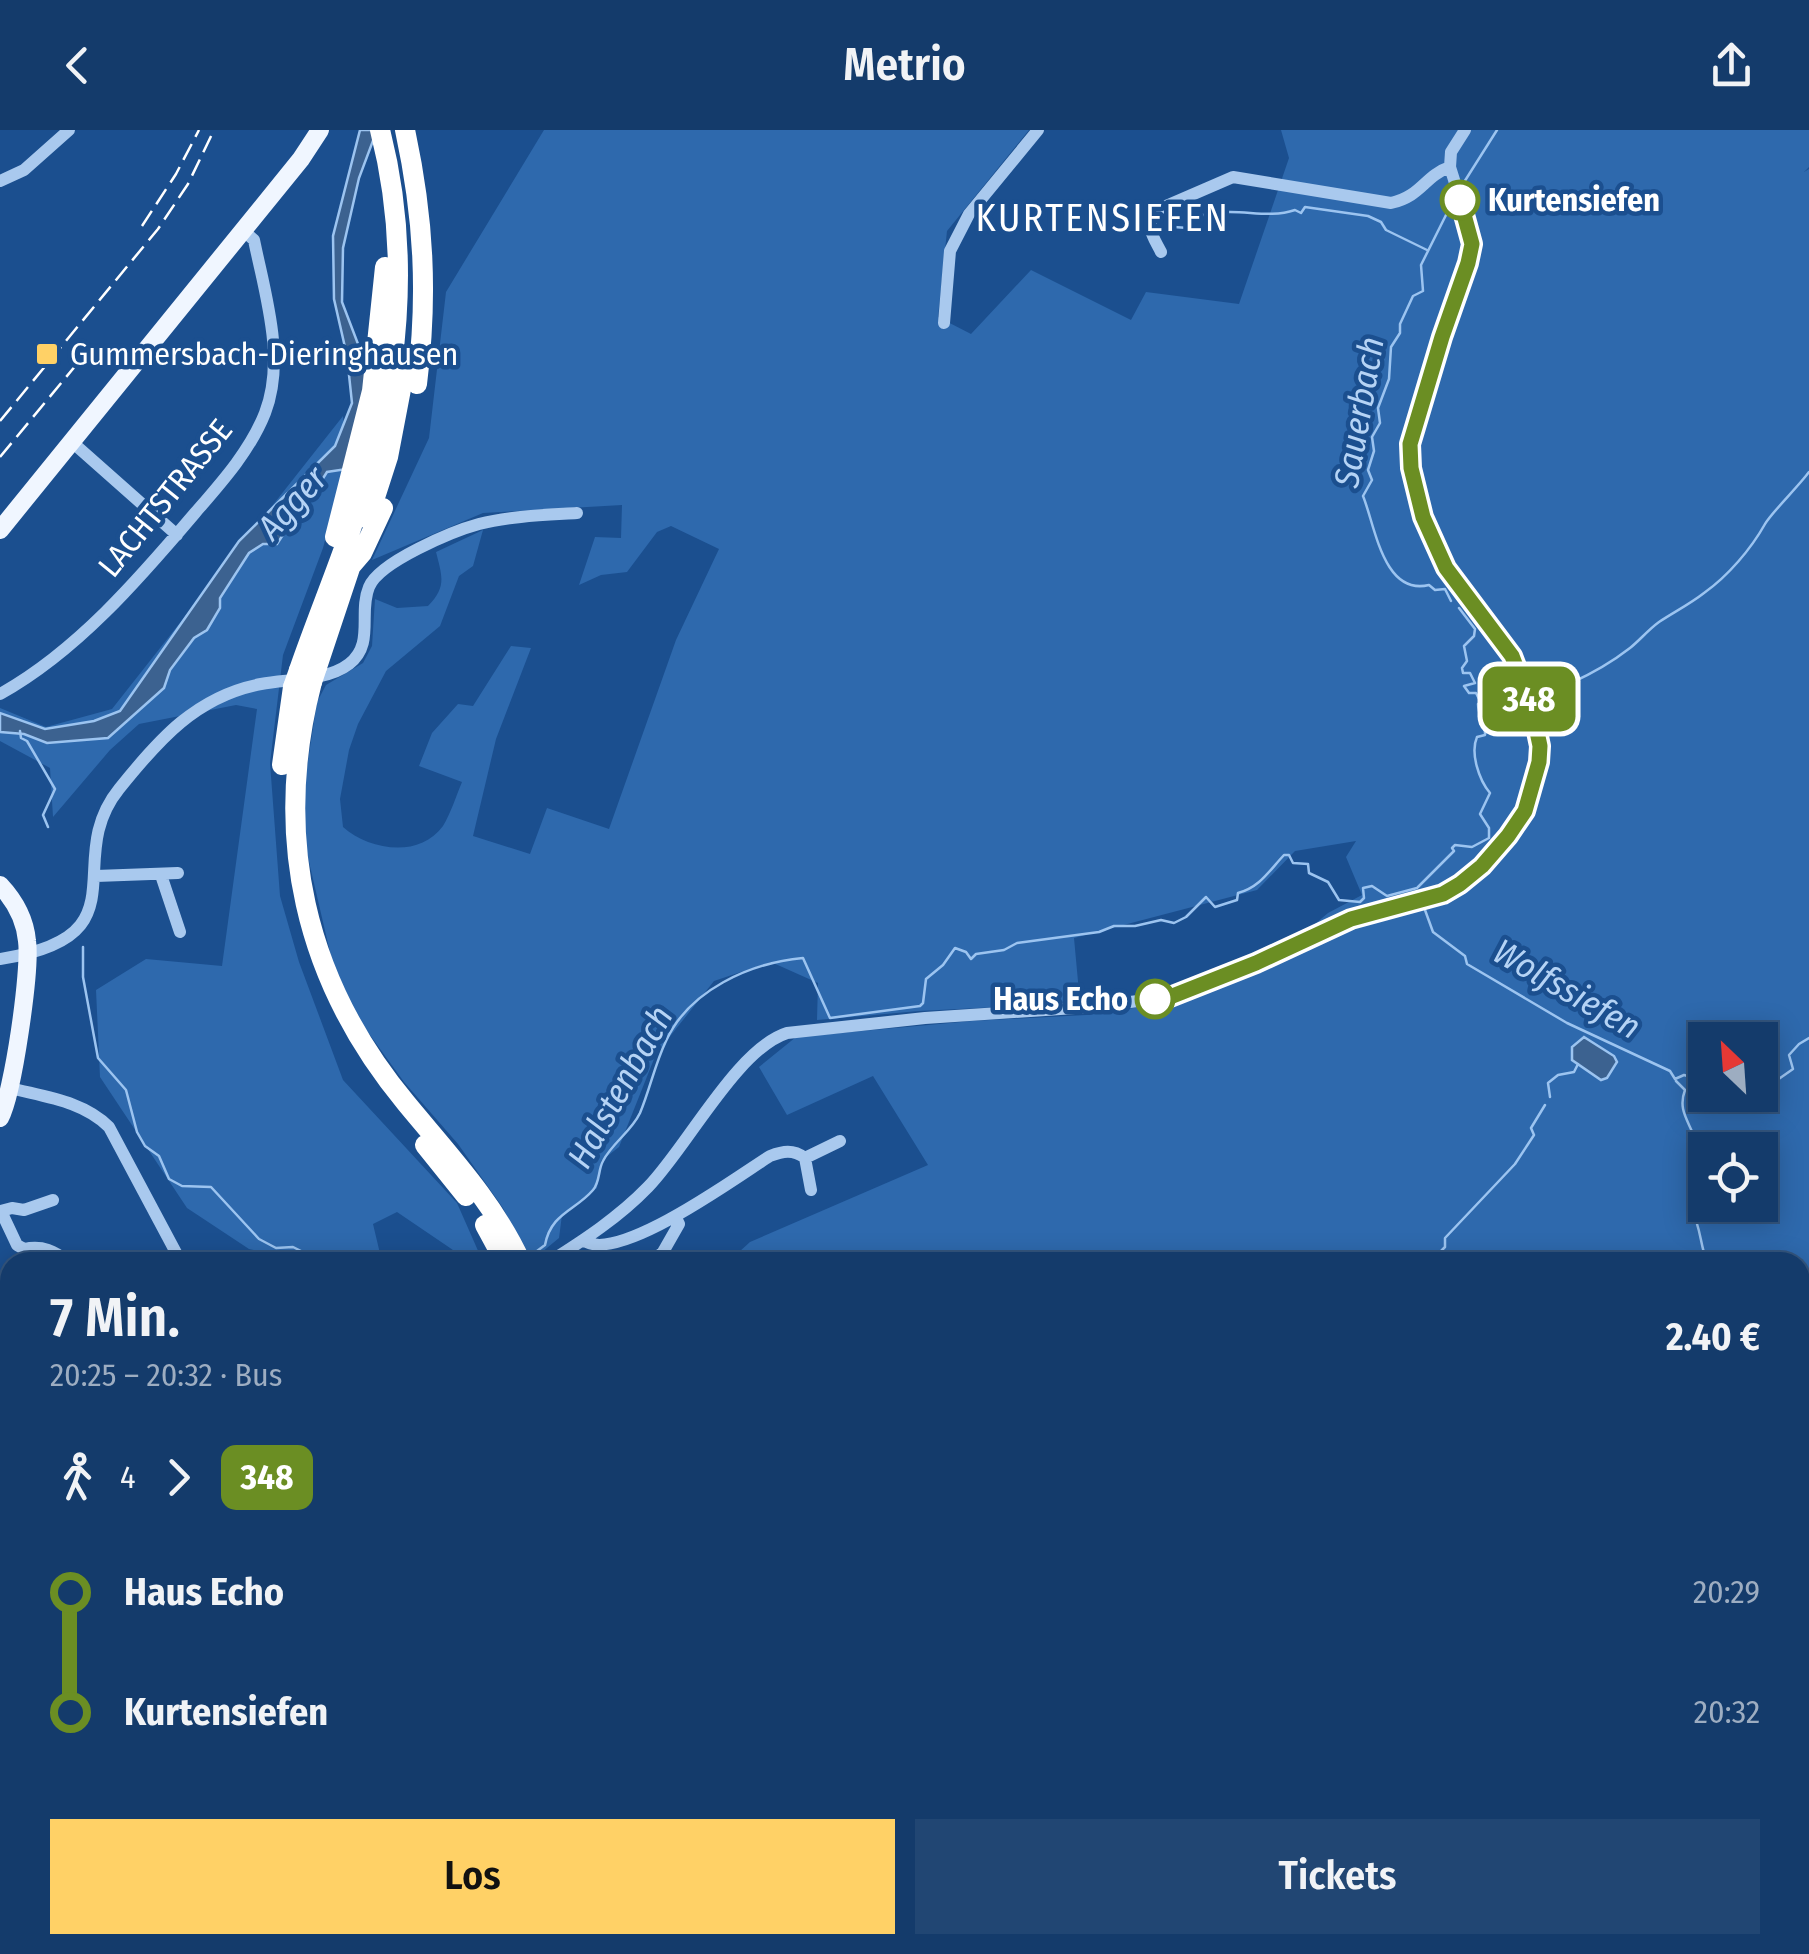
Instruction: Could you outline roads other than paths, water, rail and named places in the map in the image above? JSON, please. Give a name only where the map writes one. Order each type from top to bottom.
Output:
[{"type":"highway","points":[[350,567],[362,552],[397,472],[414,405],[424,331],[426,280],[419,208],[405,130]]},
{"type":"highway","points":[[305,676],[350,567],[381,455],[398,306],[396,229],[378,131]]},
{"type":"highway","points":[[316,621],[316,598],[346,499],[372,391],[385,275],[378,131]]},
{"type":"highway","points":[[381,455],[316,621],[305,676],[294,828],[302,894],[323,966],[370,1054],[458,1175],[496,1217],[515,1252]]},
{"type":"highway","points":[[458,1175],[500,1252]]},
{"type":"main road","points":[[5,523],[320,130]]},
{"type":"main road","points":[[0,886],[20,912],[28,954],[10,1088],[0,1118]]},
{"type":"street","points":[[0,182],[24,170],[69,130]]},
{"type":"street","points":[[944,323],[950,250],[969,214],[1038,130]]},
{"type":"street","points":[[565,1252],[650,1186],[749,1058],[772,1037],[924,1018],[1090,1007],[1170,997],[1351,919],[1443,894],[1460,884],[1508,836],[1525,811],[1536,779],[1540,746],[1537,723],[1512,656],[1446,568],[1423,517],[1411,468],[1410,444],[1472,244],[1450,167],[1451,152],[1465,130]]},
{"type":"street","points":[[1162,252],[1149,228],[1152,216],[1159,209],[1234,176],[1392,203],[1411,198],[1440,170],[1450,167]]},
{"type":"street","name":"LACHTSTRASSE","points":[[0,694],[40,669],[113,604],[236,465],[266,412],[273,373],[272,326],[254,240],[243,230]]},
{"type":"street","points":[[72,442],[177,535]]},
{"type":"street","points":[[0,958],[28,954],[73,933],[91,905],[99,827],[110,800],[175,725],[196,708],[232,691],[334,672],[351,663],[365,641],[368,589],[379,573],[397,560],[476,524],[577,513]]},
{"type":"street","points":[[96,876],[178,873]]},
{"type":"street","points":[[162,875],[180,932]]},
{"type":"street","points":[[10,1088],[87,1108],[100,1118],[109,1127],[176,1252]]},
{"type":"street","points":[[804,1158],[840,1141]]},
{"type":"street","points":[[584,1240],[590,1246],[608,1245],[635,1237],[784,1151],[798,1152],[804,1158],[811,1190]]},
{"type":"street","points":[[53,1200],[24,1210],[1,1211],[17,1245],[54,1252]]},
{"type":"street","points":[[663,1252],[678,1224],[675,1216]]},
{"type":"street","points":[[414,1954],[443,1954]]},
{"type":"water","name":"Agger","points":[[360,130],[377,130],[359,178],[343,248],[342,302],[371,378],[347,469],[327,472],[315,491],[302,500],[301,518],[290,524],[277,544],[263,544],[249,553],[220,598],[220,608],[207,630],[194,638],[170,670],[164,688],[108,738],[47,743],[24,734],[0,732],[0,713],[45,729],[94,721],[120,711],[239,541],[335,446],[352,403],[347,356],[334,299],[333,236]]},
{"type":"water","points":[[1584,1037],[1614,1056],[1617,1062],[1607,1078],[1601,1080],[1572,1060],[1572,1047]]},
{"type":"waterway","name":"Sauerbach","points":[[1461,187],[1497,130]]},
{"type":"waterway","name":"Sauerbach","points":[[1451,601],[1445,589],[1413,586],[1391,569],[1363,496],[1372,480],[1368,470],[1374,451],[1372,437],[1380,423],[1378,408],[1389,379],[1391,347],[1413,296],[1423,291],[1421,265],[1453,201]]},
{"type":"waterway","points":[[1160,226],[1188,228],[1201,215],[1277,214],[1295,210],[1301,213],[1305,207],[1368,216],[1381,222],[1386,230],[1427,250]]},
{"type":"waterway","points":[[1560,695],[1570,689],[1571,683],[1616,658],[1659,622],[1722,579],[1809,472]]},
{"type":"waterway","name":"Sauerbach","points":[[1418,887],[1454,851],[1455,845],[1472,847],[1489,838],[1489,828],[1480,814],[1490,793],[1475,758],[1477,737],[1485,735],[1478,708],[1481,703],[1476,693],[1469,693],[1464,686],[1475,683],[1462,668],[1467,661],[1464,646],[1475,629],[1459,608]]},
{"type":"waterway","points":[[1541,722],[1546,719],[1553,698]]},
{"type":"waterway","points":[[1487,732],[1525,726]]},
{"type":"waterway","name":"Halstenbach","points":[[20,731],[55,789],[43,815],[48,827]]},
{"type":"waterway","name":"Halstenbach","points":[[536,1252],[545,1245],[558,1219],[595,1187],[607,1155],[640,1113],[676,1023],[705,994],[742,973],[803,958],[830,1018],[920,1006],[926,979],[955,948],[971,959],[976,954],[1004,950],[1017,943],[1161,920],[1174,923],[1206,897],[1215,907],[1237,900],[1238,893],[1258,883],[1284,855],[1289,855],[1293,863],[1308,864],[1309,873],[1328,882],[1339,900],[1360,902],[1364,898],[1363,888],[1372,886],[1387,896],[1417,888]]},
{"type":"waterway","name":"Wolfssiefen","points":[[1425,910],[1433,932],[1465,956],[1467,964],[1567,1023],[1670,1071],[1675,1079],[1688,1076]]},
{"type":"waterway","name":"Halstenbach","points":[[83,947],[83,977],[98,1058],[126,1090],[137,1132],[145,1146],[159,1156],[169,1179],[182,1186],[211,1187],[259,1239],[276,1248],[293,1247],[303,1252]]},
{"type":"waterway","name":"Wolfssiefen","points":[[1778,1079],[1793,1069],[1789,1055],[1809,1038]]},
{"type":"waterway","points":[[1550,1097],[1548,1083],[1558,1075],[1574,1072],[1578,1064]]},
{"type":"waterway","points":[[1676,1081],[1685,1090],[1683,1110],[1692,1132]]},
{"type":"waterway","points":[[1440,1252],[1445,1247],[1445,1238],[1515,1164],[1534,1135],[1531,1128],[1545,1105]]},
{"type":"waterway","points":[[1696,1222],[1704,1252]]},
{"type":"railway","points":[[142,226],[199,130]]},
{"type":"railway","points":[[0,421],[158,229],[188,184],[214,130]]},
{"type":"railway","points":[[0,457],[81,359]]},
{"type":"place","name":"Kurtensiefen","points":[[1460,200]]},
{"type":"place","name":"Gummersbach-Dieringhausen","points":[[47,354]]},
{"type":"place","name":"Haus Echo","points":[[1155,999]]},
{"type":"district","name":"KURTENSIEFEN","points":[[1103,218]]}]
